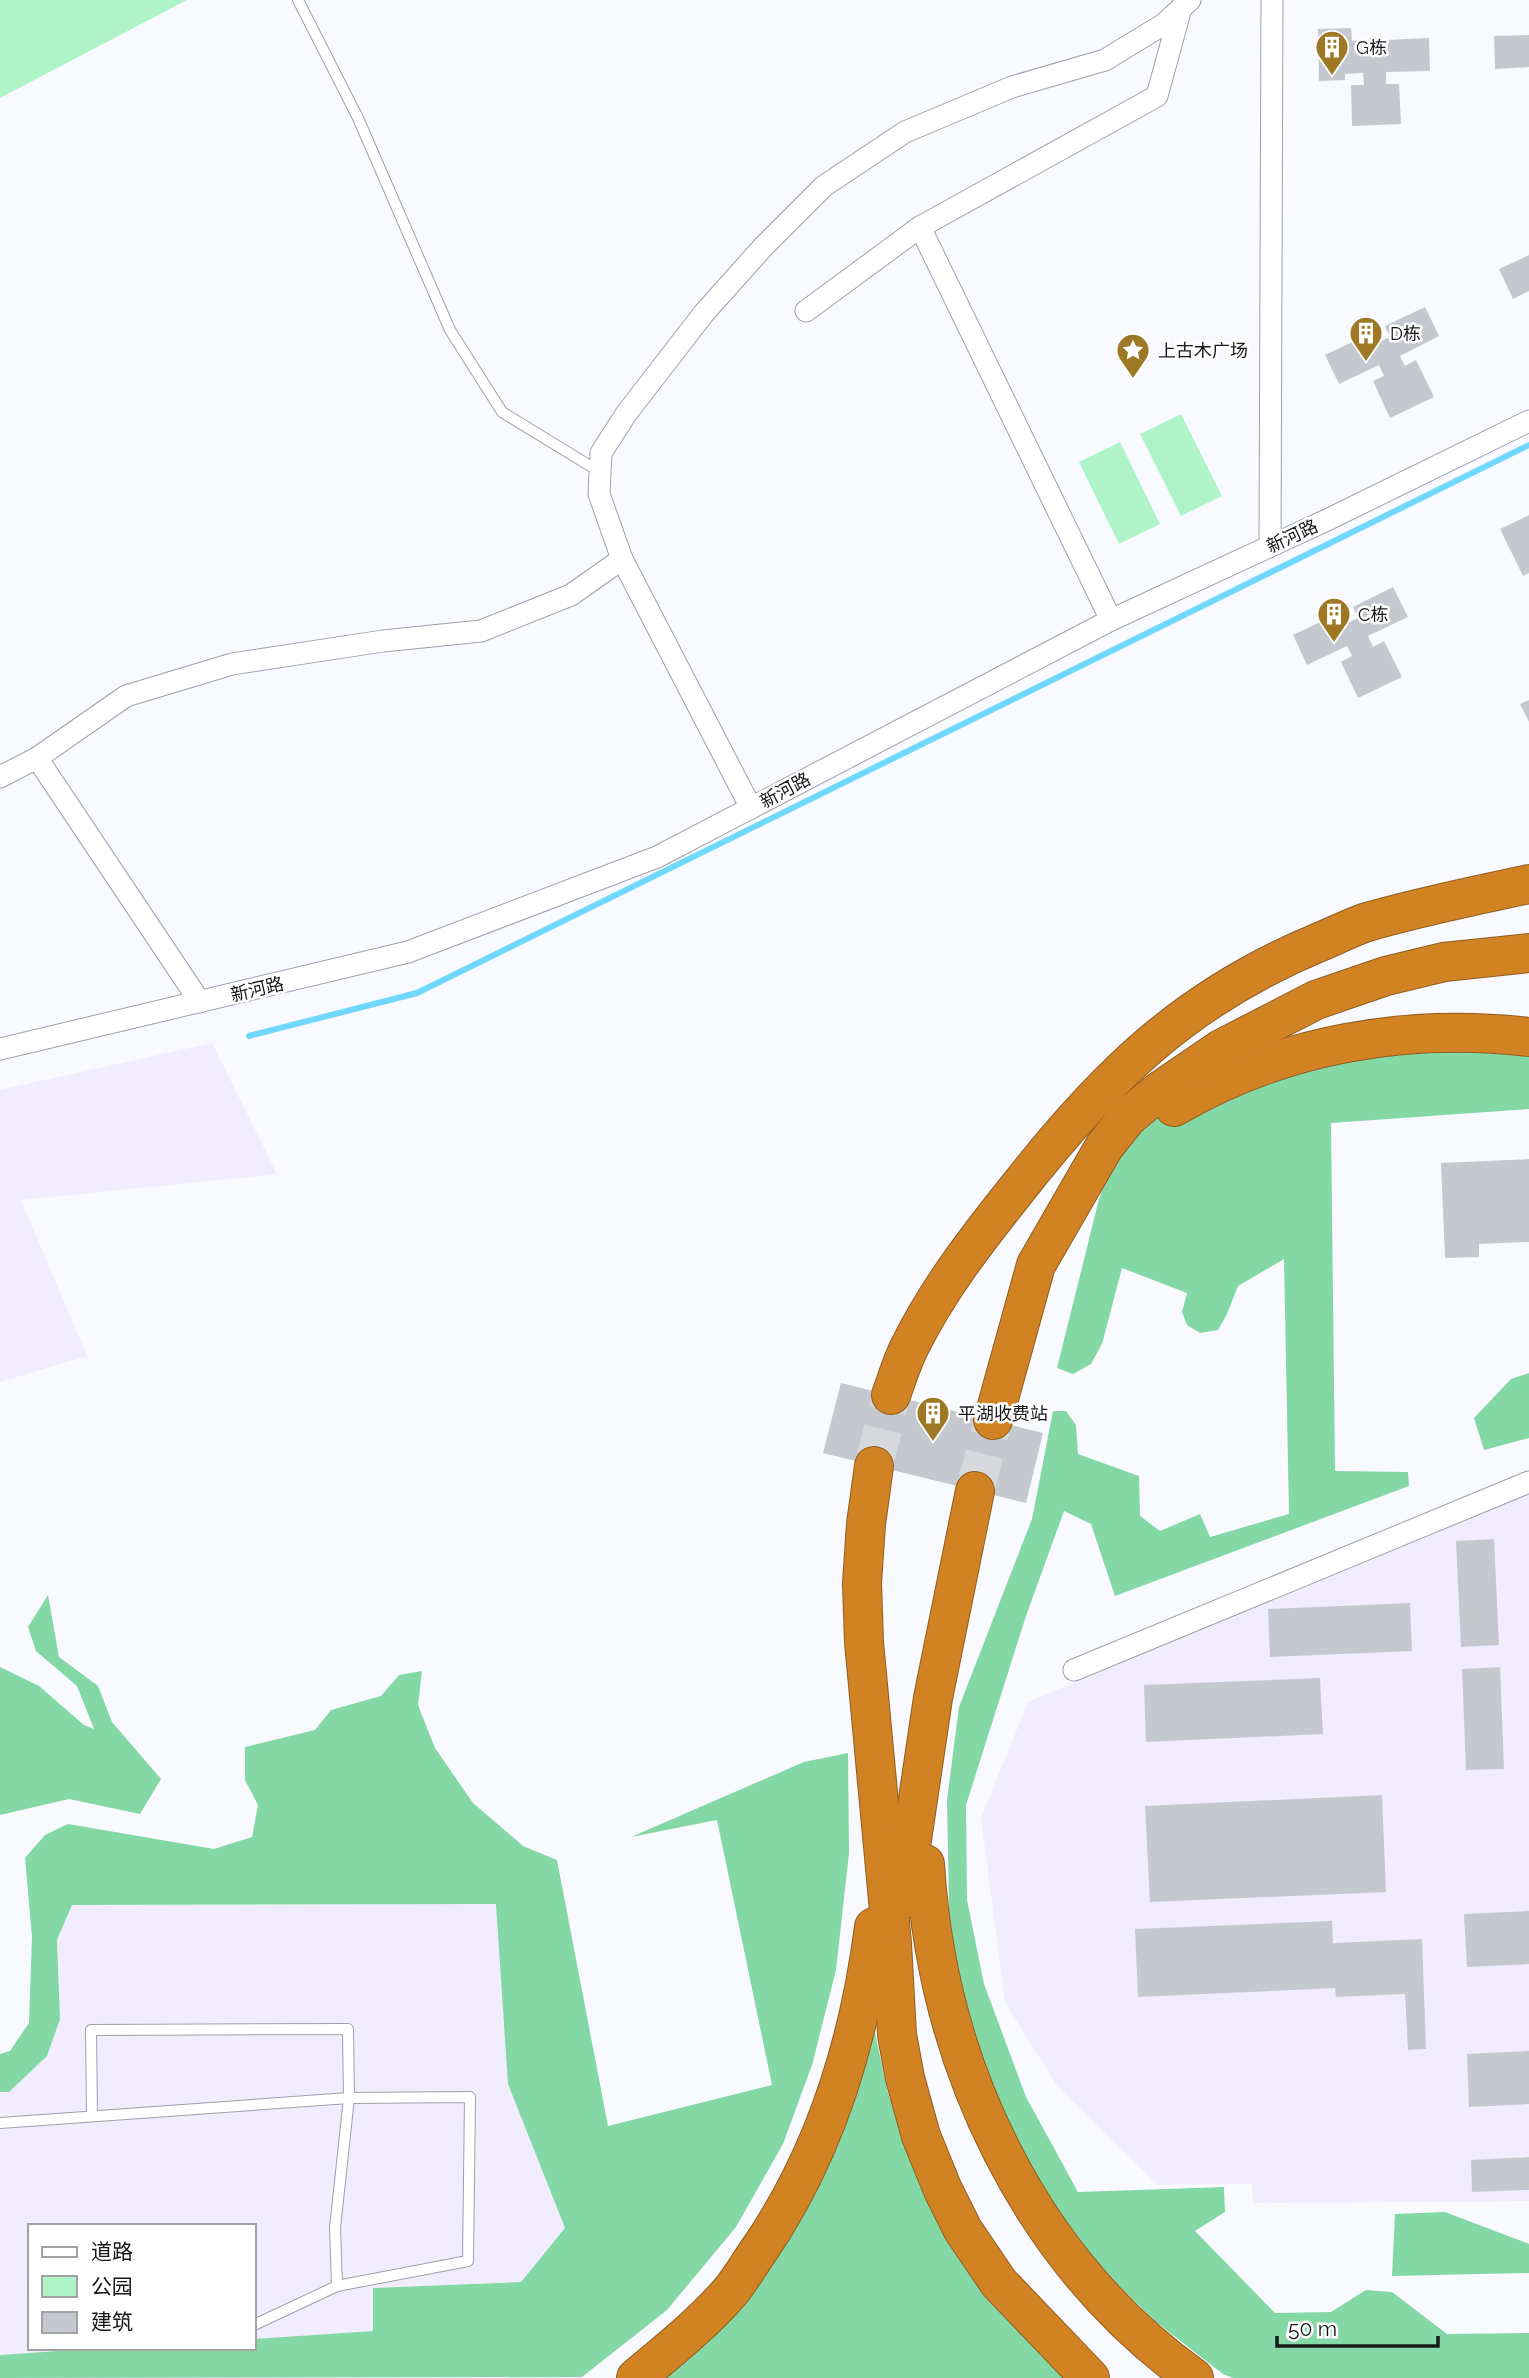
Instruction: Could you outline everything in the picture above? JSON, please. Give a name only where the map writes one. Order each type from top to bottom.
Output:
[{"type":"highway","points":[[891,1395],[909,1347],[971,1247],[1044,1154],[1107,1082],[1156,1038],[1196,1007],[1238,981],[1289,955],[1362,924],[1529,884]]},
{"type":"highway","points":[[971,1247],[1111,1103],[1144,1074],[1209,1029],[1307,979],[1380,954],[1440,939],[1529,930]]},
{"type":"highway","points":[[993,1420],[1036,1265],[1104,1147],[1127,1118],[1158,1092],[1221,1049],[1316,1000],[1386,976],[1444,962],[1529,953]]},
{"type":"highway","points":[[1036,1265],[1094,1177],[1118,1149],[1157,1116],[1204,1090],[1256,1068],[1304,1053],[1378,1038],[1430,1031],[1529,1037]]},
{"type":"highway","points":[[874,1466],[862,1583],[864,1642],[892,1943],[897,2035],[905,2078],[921,2136],[963,2230],[999,2283],[1090,2378]]},
{"type":"highway","points":[[975,1491],[933,1698],[910,1853],[915,2033],[938,2130],[979,2221],[1013,2272],[1117,2378]]},
{"type":"highway","points":[[933,1698],[924,1850],[927,1903],[955,2039],[977,2098],[1027,2197],[1073,2262],[1104,2300],[1135,2331],[1194,2378]]},
{"type":"highway","points":[[636,2378],[683,2339],[730,2292],[798,2187],[839,2093],[867,1980],[878,1881],[871,1701]]},
{"type":"street","points":[[1269,547],[1272,0]]},
{"type":"street","points":[[751,808],[622,559],[599,494],[601,453],[626,414],[704,313],[764,246],[824,186],[905,132],[1012,88],[1105,60],[1164,24],[1185,4]]},
{"type":"street","points":[[806,311],[920,227],[1157,96],[1185,4]]},
{"type":"street","points":[[920,227],[1111,620]]},
{"type":"street","name":"新河路","points":[[0,1049],[408,952],[657,857],[1111,620],[1529,421]]},
{"type":"street","points":[[2,772],[37,758],[126,696],[232,664],[383,641],[481,631],[571,594],[622,559]]},
{"type":"street","points":[[37,758],[200,1002]]},
{"type":"street","points":[[1074,1670],[1529,1482]]},
{"type":"lane","points":[[298,0],[358,118],[450,330],[502,412],[600,472]]},
{"type":"lane","points":[[92,2116],[91,2030],[348,2029],[349,2098],[335,2228],[337,2286]]},
{"type":"lane","points":[[0,2123],[349,2098],[470,2096],[468,2261],[337,2286],[256,2324]]},
{"type":"shaded area","points":[[212,1043],[277,1174],[21,1200],[87,1356],[0,1382],[0,1090]]},
{"type":"shaded area","points":[[1529,1494],[1529,2201],[1253,2203],[1252,2184],[1158,2185],[1057,2086],[1005,2002],[981,1818],[1028,1702]]},
{"type":"shaded area","points":[[497,1904],[508,2084],[565,2228],[521,2282],[373,2288],[373,2331],[256,2339],[256,2224],[28,2224],[28,2350],[73,2350],[0,2355],[0,2092],[9,2092],[60,2019],[57,1940],[72,1905]]},
{"type":"green space","points":[[0,0],[187,0],[0,98]]},
{"type":"green space","points":[[1181,414],[1222,496],[1181,516],[1140,434]]},
{"type":"green space","points":[[1120,442],[1160,524],[1119,544],[1079,462]]},
{"type":"green space","points":[[1529,1030],[1529,1109],[1331,1123],[1335,1471],[1408,1472],[1409,1486],[1115,1596],[1091,1524],[1064,1511],[1026,1616],[966,1805],[967,1900],[984,1984],[1026,2097],[1078,2192],[1224,2187],[1225,2212],[1195,2231],[1275,2313],[1331,2312],[1366,2290],[1392,2292],[1447,2334],[1529,2333],[1529,2378],[1233,2378],[1223,2374],[1156,2322],[1103,2270],[1047,2195],[1002,2121],[958,1988],[949,1909],[947,1800],[959,1707],[1032,1519],[1053,1411],[1066,1411],[1076,1425],[1078,1454],[1139,1476],[1140,1516],[1160,1531],[1200,1514],[1210,1537],[1289,1514],[1284,1259],[1238,1286],[1218,1330],[1200,1333],[1187,1325],[1182,1312],[1187,1293],[1122,1268],[1102,1344],[1091,1364],[1073,1374],[1057,1368],[1099,1199],[1113,1160],[1139,1128],[1225,1071]]},
{"type":"green space","points":[[1529,1373],[1529,1438],[1484,1450],[1474,1418],[1511,1379]]},
{"type":"green space","points":[[48,1595],[59,1657],[98,1686],[112,1722],[161,1779],[140,1814],[69,1799],[0,1815],[0,1667],[39,1686],[84,1725],[94,1729],[77,1686],[36,1651],[28,1627]]},
{"type":"green space","points":[[422,1671],[418,1705],[435,1748],[473,1803],[523,1846],[557,1860],[608,2126],[772,2085],[717,1820],[631,1837],[804,1762],[848,1753],[849,1853],[836,1970],[812,2065],[783,2144],[736,2227],[667,2310],[582,2377],[0,2378],[0,2355],[73,2350],[256,2350],[256,2339],[373,2331],[373,2288],[521,2282],[565,2228],[508,2084],[496,1904],[72,1905],[57,1940],[60,2019],[47,2056],[9,2092],[0,2092],[0,2054],[10,2051],[29,2023],[32,1937],[25,1858],[45,1835],[68,1824],[214,1849],[252,1837],[258,1805],[245,1780],[245,1747],[315,1730],[331,1710],[381,1696],[399,1675]]},
{"type":"green space","points":[[872,2019],[888,2093],[913,2165],[1083,2378],[653,2378],[723,2314]]},
{"type":"green space","points":[[1445,2212],[1529,2244],[1529,2273],[1392,2276],[1395,2214]]},
{"type":"building","name":"G栋","points":[[1351,28],[1352,41],[1363,40],[1363,52],[1385,51],[1385,40],[1429,38],[1430,71],[1386,72],[1386,84],[1399,84],[1401,124],[1352,126],[1351,85],[1364,85],[1363,73],[1345,74],[1345,80],[1319,81],[1318,29]]},
{"type":"building","points":[[1529,35],[1529,67],[1495,69],[1494,36]]},
{"type":"building","points":[[1529,255],[1529,291],[1513,299],[1499,269]]},
{"type":"building","name":"D栋","points":[[1425,307],[1439,336],[1400,356],[1405,366],[1416,360],[1434,397],[1390,418],[1373,381],[1384,376],[1379,365],[1339,384],[1325,355],[1365,336],[1371,346],[1390,337],[1385,326]]},
{"type":"building","points":[[1529,515],[1529,573],[1523,576],[1500,529]]},
{"type":"building","name":"C栋","points":[[1393,587],[1408,617],[1368,636],[1373,647],[1384,641],[1402,677],[1358,698],[1341,662],[1352,656],[1347,646],[1307,665],[1293,635],[1333,616],[1339,627],[1358,618],[1353,607]]},
{"type":"building","points":[[1529,700],[1529,722],[1520,704]]},
{"type":"building","points":[[1529,1159],[1529,1242],[1479,1244],[1479,1257],[1445,1258],[1441,1163]]},
{"type":"building","name":"平湖收费站","points":[[841,1383],[1043,1433],[1026,1503],[823,1453]]},
{"type":"building","points":[[1494,1539],[1499,1645],[1461,1647],[1456,1541]]},
{"type":"building","points":[[1410,1603],[1412,1651],[1270,1657],[1268,1609]]},
{"type":"building","points":[[1500,1667],[1504,1769],[1466,1770],[1462,1669]]},
{"type":"building","points":[[1320,1678],[1323,1734],[1146,1742],[1144,1685]]},
{"type":"building","points":[[1382,1795],[1386,1892],[1150,1902],[1145,1806]]},
{"type":"building","points":[[1529,1911],[1529,1964],[1467,1967],[1464,1914]]},
{"type":"building","points":[[1332,1921],[1333,1943],[1422,1939],[1426,2049],[1408,2050],[1405,1994],[1336,1997],[1335,1988],[1138,1997],[1135,1929]]},
{"type":"building","points":[[1529,2051],[1529,2104],[1469,2107],[1467,2054]]},
{"type":"building","points":[[1529,2157],[1529,2190],[1472,2192],[1471,2160]]},
{"type":"waterway","points":[[249,1036],[417,993],[1529,445]]},
{"type":"tunnel","points":[[874,1466],[891,1395]]},
{"type":"tunnel","points":[[975,1491],[993,1420]]},
{"type":"place","name":"G栋","points":[[1332,77]]},
{"type":"place","name":"D栋","points":[[1366,363]]},
{"type":"place","name":"上古木广场","points":[[1133,380]]},
{"type":"place","name":"C栋","points":[[1334,644]]},
{"type":"place","name":"平湖收费站","points":[[933,1443]]}]
